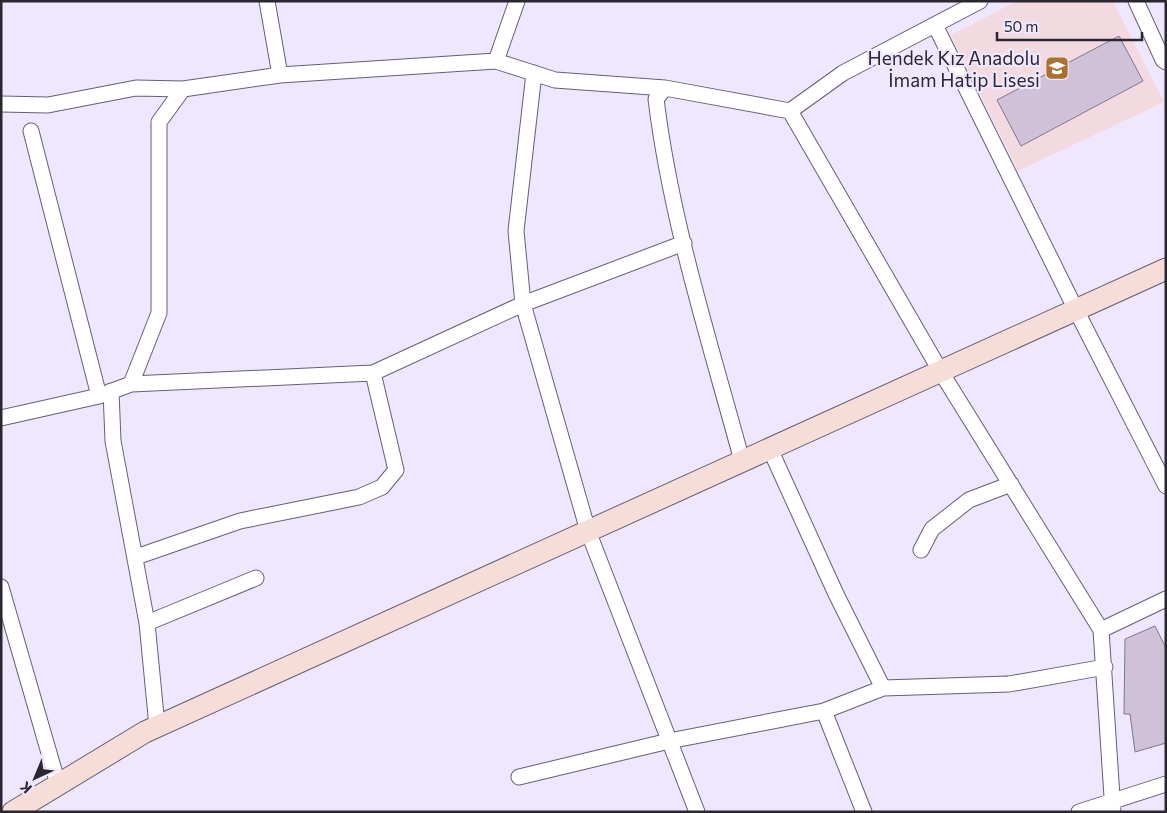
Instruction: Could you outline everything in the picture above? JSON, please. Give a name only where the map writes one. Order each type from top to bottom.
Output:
[{"type":"main road","points":[[13,812],[157,726],[1166,269]]},
{"type":"street","points":[[267,1],[280,75]]},
{"type":"street","points":[[496,61],[517,1]]},
{"type":"street","points":[[1,104],[48,105],[136,88],[183,89],[280,75],[496,61],[555,80],[666,88],[790,111],[843,73],[980,1]]},
{"type":"street","points":[[1136,1],[1162,60],[1166,62]]},
{"type":"street","points":[[935,25],[1076,310],[1166,486]]},
{"type":"street","points":[[534,73],[516,231],[523,304],[588,531],[697,812]]},
{"type":"street","points":[[666,88],[656,99],[662,145],[684,243],[742,462]]},
{"type":"street","points":[[132,384],[159,313],[159,122],[183,89]]},
{"type":"street","points":[[790,111],[940,372],[1101,630],[1113,806]]},
{"type":"street","points":[[31,132],[105,394],[148,623],[157,726]]},
{"type":"street","points":[[1,418],[105,394],[132,384],[373,373],[523,304],[684,243]]},
{"type":"street","points":[[136,557],[240,521],[359,497],[382,487],[396,470],[373,373]]},
{"type":"street","points":[[770,449],[836,594],[883,688]]},
{"type":"street","points":[[920,550],[932,529],[969,500],[1011,484]]},
{"type":"street","points":[[148,623],[256,578]]},
{"type":"street","points":[[1,587],[58,784]]},
{"type":"street","points":[[1101,630],[1166,599]]},
{"type":"street","points":[[519,777],[670,741],[824,711],[883,688],[1009,684],[1105,668]]},
{"type":"street","points":[[824,711],[864,812]]},
{"type":"street","points":[[1079,812],[1113,806],[1166,784]]},
{"type":"shaded area","name":"Hendek Kız Anadolu İmam Hatip Lisesi","points":[[1017,1],[1113,1],[1164,102],[1018,171],[951,35]]},
{"type":"building","points":[[1119,36],[1143,81],[1021,146],[997,100]]},
{"type":"building","points":[[1155,626],[1166,648],[1166,743],[1135,752],[1130,714],[1124,714],[1125,639]]},
{"type":"place","name":"Hendek Kız Anadolu İmam Hatip Lisesi","points":[[1057,68]]}]
